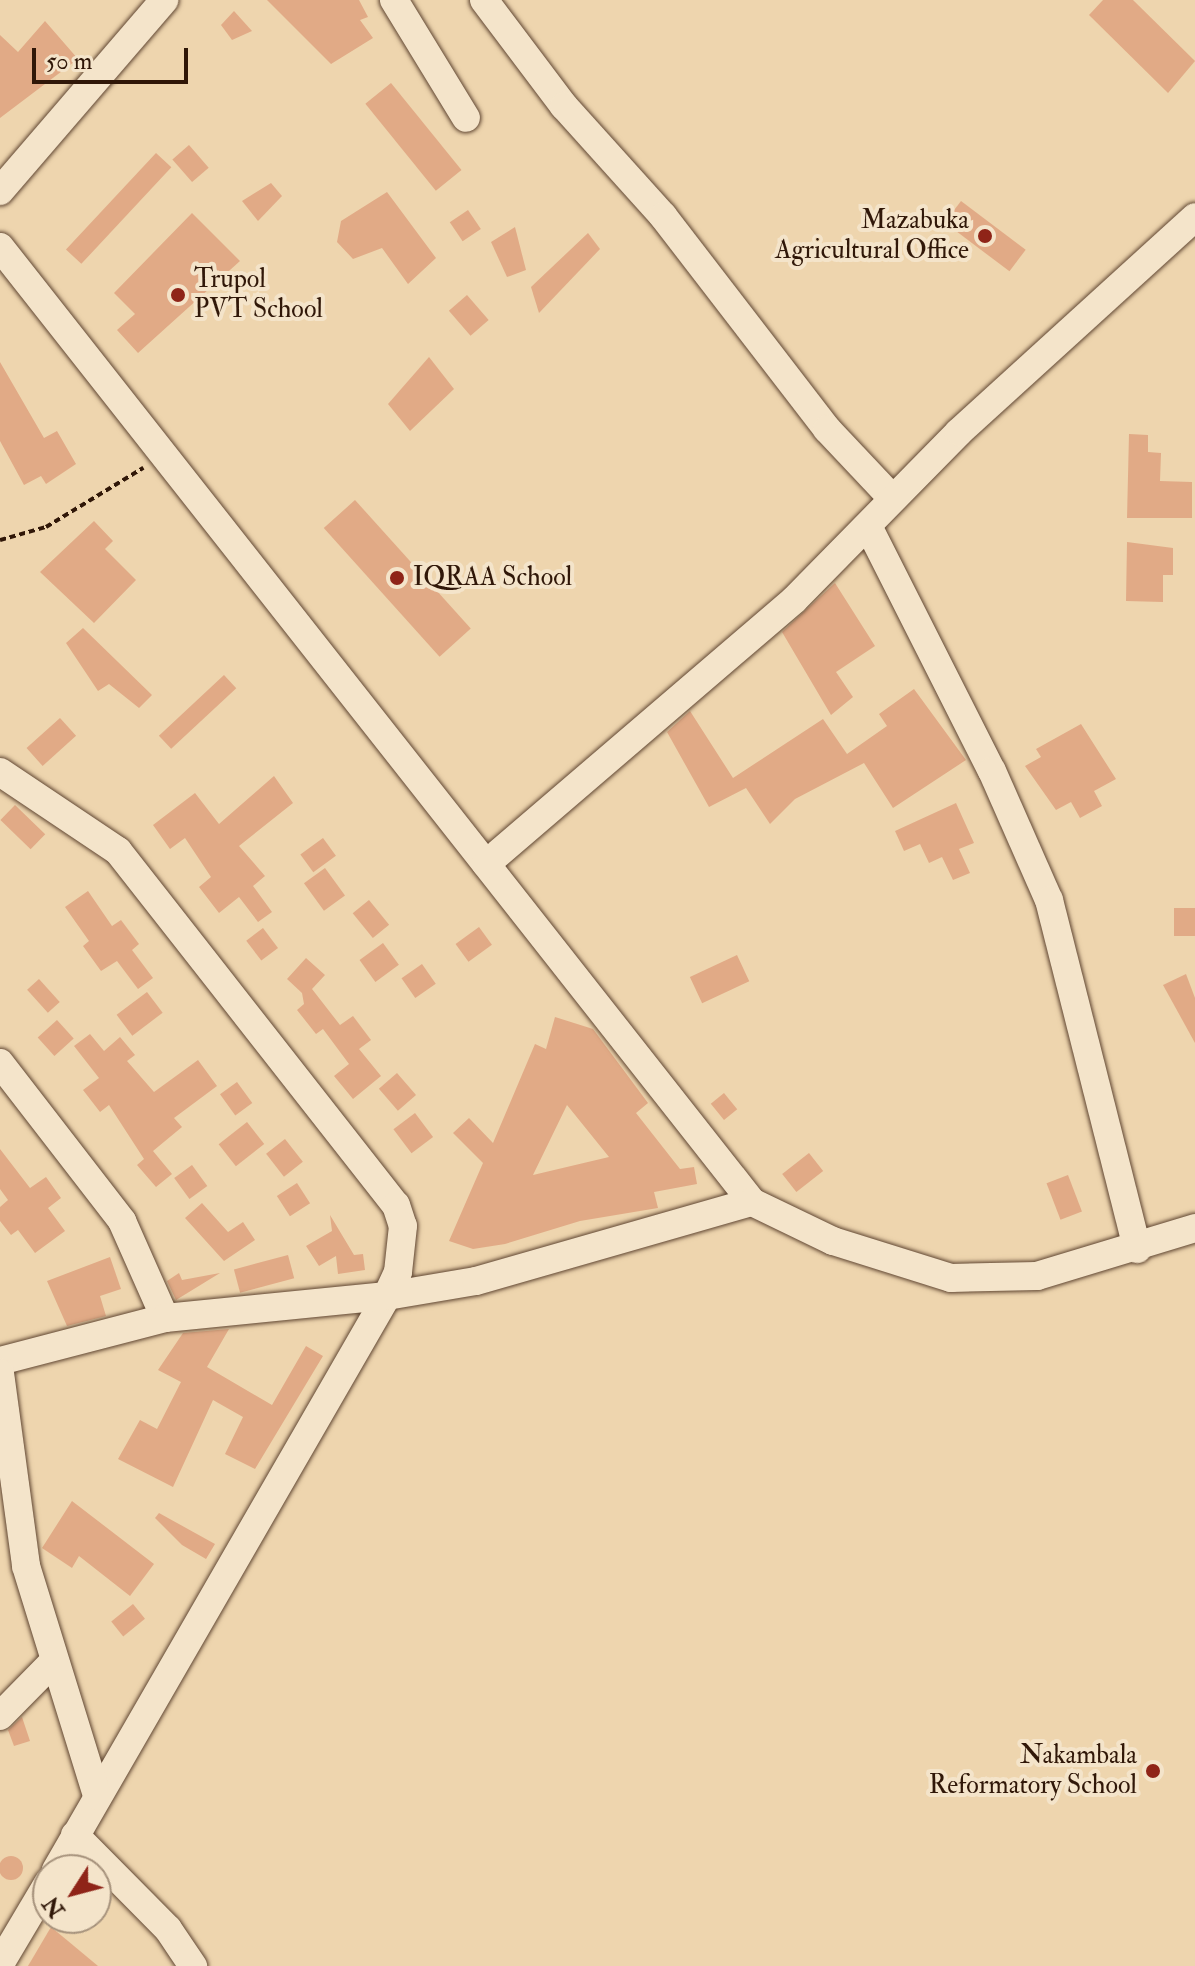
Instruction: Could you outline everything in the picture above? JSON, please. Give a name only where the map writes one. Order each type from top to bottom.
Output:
[{"type":"street","points":[[0,191],[164,0]]},
{"type":"street","points":[[394,0],[466,118]]},
{"type":"street","points":[[484,0],[827,429],[892,498]]},
{"type":"street","points":[[486,864],[759,631],[869,528],[892,498],[1195,217]]},
{"type":"street","points":[[0,247],[752,1202],[833,1241],[951,1278],[1037,1276],[1137,1249],[1195,1228]]},
{"type":"street","points":[[869,528],[992,771],[1049,900],[1137,1249]]},
{"type":"street","points":[[0,772],[118,851],[396,1205],[403,1248],[387,1296],[65,1854]]},
{"type":"street","points":[[0,1063],[122,1221],[165,1318]]},
{"type":"street","points":[[0,1361],[165,1318],[387,1296],[557,1262],[752,1202]]},
{"type":"street","points":[[0,1373],[13,1567],[54,1661],[97,1795]]},
{"type":"street","points":[[0,1716],[54,1661]]},
{"type":"street","points":[[75,1835],[168,1929],[193,1966]]},
{"type":"street","points":[[0,1964],[32,1910]]},
{"type":"path","points":[[0,540],[46,527],[164,455]]},
{"type":"building","points":[[267,0],[359,0],[368,17],[360,20],[373,38],[331,64]]},
{"type":"building","points":[[1103,0],[1133,0],[1195,61],[1168,93],[1089,15]]},
{"type":"building","points":[[234,11],[252,31],[232,40],[221,25]]},
{"type":"building","points":[[45,21],[78,59],[0,118],[0,35],[18,52]]},
{"type":"building","points":[[391,83],[461,170],[436,191],[365,104]]},
{"type":"building","points":[[189,145],[209,168],[192,182],[172,159]]},
{"type":"building","points":[[156,153],[171,167],[81,264],[66,250]]},
{"type":"building","points":[[271,183],[282,196],[258,221],[242,201]]},
{"type":"building","points":[[387,192],[436,258],[408,284],[382,248],[353,259],[337,242],[341,221]]},
{"type":"building","name":"Mazabuka Agricultural Office","points":[[961,201],[1026,250],[1009,271],[945,223]]},
{"type":"building","points":[[468,210],[481,229],[463,241],[450,222]]},
{"type":"building","points":[[192,213],[240,261],[138,353],[117,330],[135,314],[114,293]]},
{"type":"building","points":[[515,227],[526,270],[507,277],[491,242]]},
{"type":"building","points":[[588,233],[600,249],[539,313],[531,287]]},
{"type":"building","points":[[467,295],[489,320],[471,336],[449,311]]},
{"type":"building","points":[[429,357],[454,389],[410,431],[388,404]]},
{"type":"building","points":[[0,362],[44,438],[57,431],[76,464],[46,484],[41,476],[24,485],[0,441]]},
{"type":"building","points":[[1129,434],[1148,435],[1148,452],[1161,453],[1160,481],[1192,482],[1192,518],[1127,518]]},
{"type":"building","name":"IQRAA School","points":[[355,500],[471,629],[440,657],[324,528]]},
{"type":"building","points":[[94,521],[113,541],[105,549],[136,580],[94,623],[40,572]]},
{"type":"building","points":[[1127,542],[1173,548],[1173,575],[1163,575],[1163,602],[1126,601]]},
{"type":"building","points":[[835,583],[875,646],[836,672],[853,697],[831,715],[782,632]]},
{"type":"building","points":[[83,628],[152,695],[139,708],[109,684],[98,691],[66,643]]},
{"type":"building","points":[[224,675],[236,688],[171,749],[159,736]]},
{"type":"building","points":[[914,689],[966,760],[893,808],[864,763],[795,799],[770,824],[746,788],[709,807],[667,732],[690,711],[733,778],[823,719],[847,754],[887,726],[879,714]]},
{"type":"building","points":[[60,718],[76,736],[43,766],[27,748]]},
{"type":"building","points":[[1081,724],[1116,779],[1094,791],[1102,806],[1080,818],[1071,802],[1056,810],[1025,766],[1041,757],[1036,749]]},
{"type":"building","points":[[274,776],[293,803],[239,846],[265,876],[253,886],[272,912],[258,922],[239,897],[219,913],[199,887],[211,877],[185,838],[170,849],[153,825],[195,793],[219,824]]},
{"type":"building","points":[[956,803],[974,843],[959,849],[970,873],[953,880],[942,857],[929,863],[920,844],[904,851],[895,831]]},
{"type":"building","points":[[15,805],[45,834],[31,849],[0,820]]},
{"type":"building","points":[[323,838],[336,856],[313,872],[300,854]]},
{"type":"building","points":[[325,868],[345,896],[324,911],[304,883]]},
{"type":"building","points":[[88,891],[112,926],[121,920],[139,944],[132,950],[153,978],[138,989],[117,961],[101,971],[83,946],[89,941],[65,907]]},
{"type":"building","points":[[369,900],[389,925],[373,938],[353,913]]},
{"type":"building","points":[[1174,908],[1195,908],[1195,936],[1174,936]]},
{"type":"building","points":[[479,927],[492,945],[468,962],[456,944]]},
{"type":"building","points":[[263,928],[278,948],[261,961],[246,941]]},
{"type":"building","points":[[383,943],[399,965],[375,982],[360,960]]},
{"type":"building","points":[[737,955],[749,981],[702,1003],[690,977]]},
{"type":"building","points":[[306,958],[325,975],[312,989],[340,1025],[353,1016],[371,1040],[359,1049],[381,1076],[353,1099],[334,1076],[349,1064],[323,1029],[316,1034],[297,1010],[304,1004],[302,993],[287,979]]},
{"type":"building","points":[[422,964],[436,984],[415,998],[402,978]]},
{"type":"building","points":[[1186,974],[1195,998],[1195,1043],[1163,985]]},
{"type":"building","points":[[39,979],[60,1002],[48,1013],[27,990]]},
{"type":"building","points":[[147,992],[163,1013],[132,1036],[117,1015]]},
{"type":"building","points":[[555,1017],[593,1029],[648,1103],[636,1113],[680,1169],[694,1167],[697,1184],[654,1192],[658,1208],[580,1221],[505,1244],[473,1249],[449,1241],[483,1163],[453,1133],[469,1118],[493,1143],[535,1044],[546,1049]],"holes":[[[567,1105],[609,1157],[533,1175]]]},
{"type":"building","points":[[57,1020],[74,1039],[54,1056],[38,1037]]},
{"type":"building","points":[[90,1034],[104,1051],[120,1037],[135,1055],[127,1061],[154,1092],[198,1060],[217,1086],[174,1118],[182,1127],[153,1151],[172,1174],[156,1187],[137,1165],[144,1159],[109,1105],[100,1112],[83,1090],[99,1078],[74,1046]]},
{"type":"building","points":[[397,1073],[416,1095],[398,1111],[379,1089]]},
{"type":"building","points":[[237,1082],[252,1103],[235,1115],[220,1094]]},
{"type":"building","points":[[724,1093],[737,1109],[724,1120],[711,1104]]},
{"type":"building","points":[[415,1113],[433,1137],[411,1153],[393,1129]]},
{"type":"building","points":[[247,1122],[264,1144],[236,1166],[219,1144]]},
{"type":"building","points":[[285,1139],[303,1162],[284,1177],[266,1154]]},
{"type":"building","points":[[0,1149],[30,1188],[46,1177],[61,1198],[48,1208],[65,1231],[35,1253],[18,1230],[11,1235],[0,1221],[0,1207],[8,1200],[0,1189]]},
{"type":"building","points":[[809,1153],[823,1171],[796,1192],[782,1174]]},
{"type":"building","points":[[192,1165],[207,1186],[189,1199],[174,1178]]},
{"type":"building","points":[[1068,1175],[1082,1211],[1061,1220],[1047,1183]]},
{"type":"building","points":[[297,1183],[310,1203],[290,1216],[277,1196]]},
{"type":"building","points":[[202,1203],[228,1232],[243,1222],[255,1240],[224,1261],[185,1218]]},
{"type":"building","points":[[330,1215],[354,1255],[363,1254],[365,1270],[338,1274],[336,1256],[319,1266],[306,1246],[332,1231]]},
{"type":"building","points":[[288,1255],[294,1278],[240,1293],[234,1269]]},
{"type":"building","points":[[110,1257],[121,1289],[100,1296],[106,1316],[67,1326],[47,1281]]},
{"type":"building","points":[[179,1273],[182,1280],[220,1273],[176,1300],[167,1281]]},
{"type":"building","points":[[229,1329],[207,1367],[272,1405],[306,1346],[323,1356],[255,1469],[225,1454],[243,1417],[213,1400],[173,1487],[118,1459],[140,1420],[157,1429],[181,1382],[158,1370],[183,1333]]},
{"type":"building","points":[[72,1501],[154,1564],[130,1596],[79,1556],[72,1568],[42,1548]]},
{"type":"building","points":[[159,1513],[215,1544],[206,1559],[182,1545],[155,1518]]},
{"type":"building","points":[[133,1604],[145,1619],[123,1636],[111,1622]]},
{"type":"building","points":[[22,1717],[30,1741],[14,1746],[8,1730]]},
{"type":"building","points":[[11,1856],[22,1863],[23,1868],[16,1879],[11,1880],[0,1873],[-1,1868],[6,1857]]},
{"type":"building","points":[[47,1934],[60,1934],[98,1966],[28,1966]]},
{"type":"place","name":"Mazabuka Agricultural Office","points":[[985,236]]},
{"type":"place","name":"Trupol PVT School","points":[[178,295]]},
{"type":"place","name":"IQRAA School","points":[[397,578]]},
{"type":"place","name":"Nakambala Reformatory School","points":[[1153,1771]]}]
